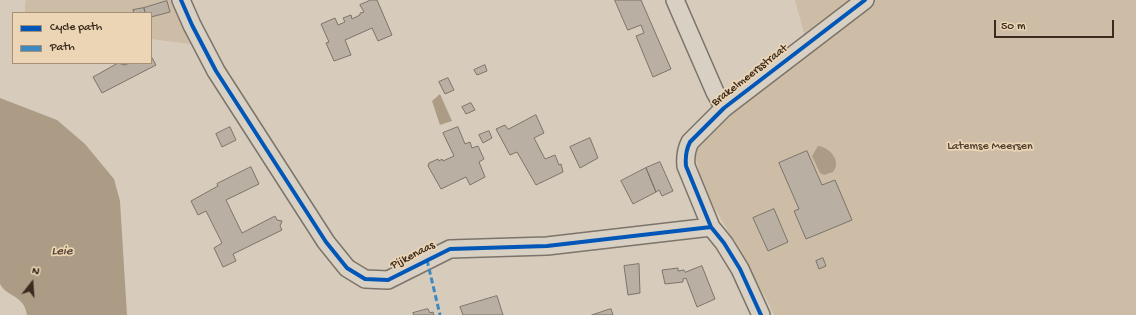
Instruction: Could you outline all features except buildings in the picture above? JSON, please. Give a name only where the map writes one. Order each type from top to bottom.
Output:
[{"type":"street","name":"Pijkenaas","points":[[181,0],[216,71],[326,242],[347,268],[365,279],[388,280],[450,249],[547,246],[711,227]]},
{"type":"street","points":[[675,0],[715,92],[724,108]]},
{"type":"street","name":"Brakelmeersstraat","points":[[761,315],[740,270],[724,243],[711,227],[686,166],[685,157],[690,142],[724,108],[865,0]]},
{"type":"green space","points":[[26,0],[172,0],[190,44],[152,39],[152,12],[25,12]]},
{"type":"green space","name":"Latemse Meersen","points":[[795,0],[1136,0],[1136,315],[774,315],[703,187],[694,151],[713,129],[809,52]]},
{"type":"water","points":[[440,94],[452,121],[440,125],[432,101]]},
{"type":"water","name":"Leie","points":[[0,98],[57,120],[85,144],[114,179],[120,201],[127,315],[27,315],[25,307],[22,303],[5,290],[0,284]]},
{"type":"water","points":[[818,146],[827,149],[833,156],[836,164],[833,172],[824,175],[820,173],[812,156]]},
{"type":"marked path","points":[[427,260],[440,315]]},
{"type":"cycle path","points":[[181,0],[216,71],[326,242],[347,268],[365,279],[388,280],[450,249],[547,246],[711,227]]},
{"type":"cycle path","points":[[761,315],[740,269],[724,243],[711,227],[686,166],[688,148],[690,142],[724,108],[865,0]]}]
